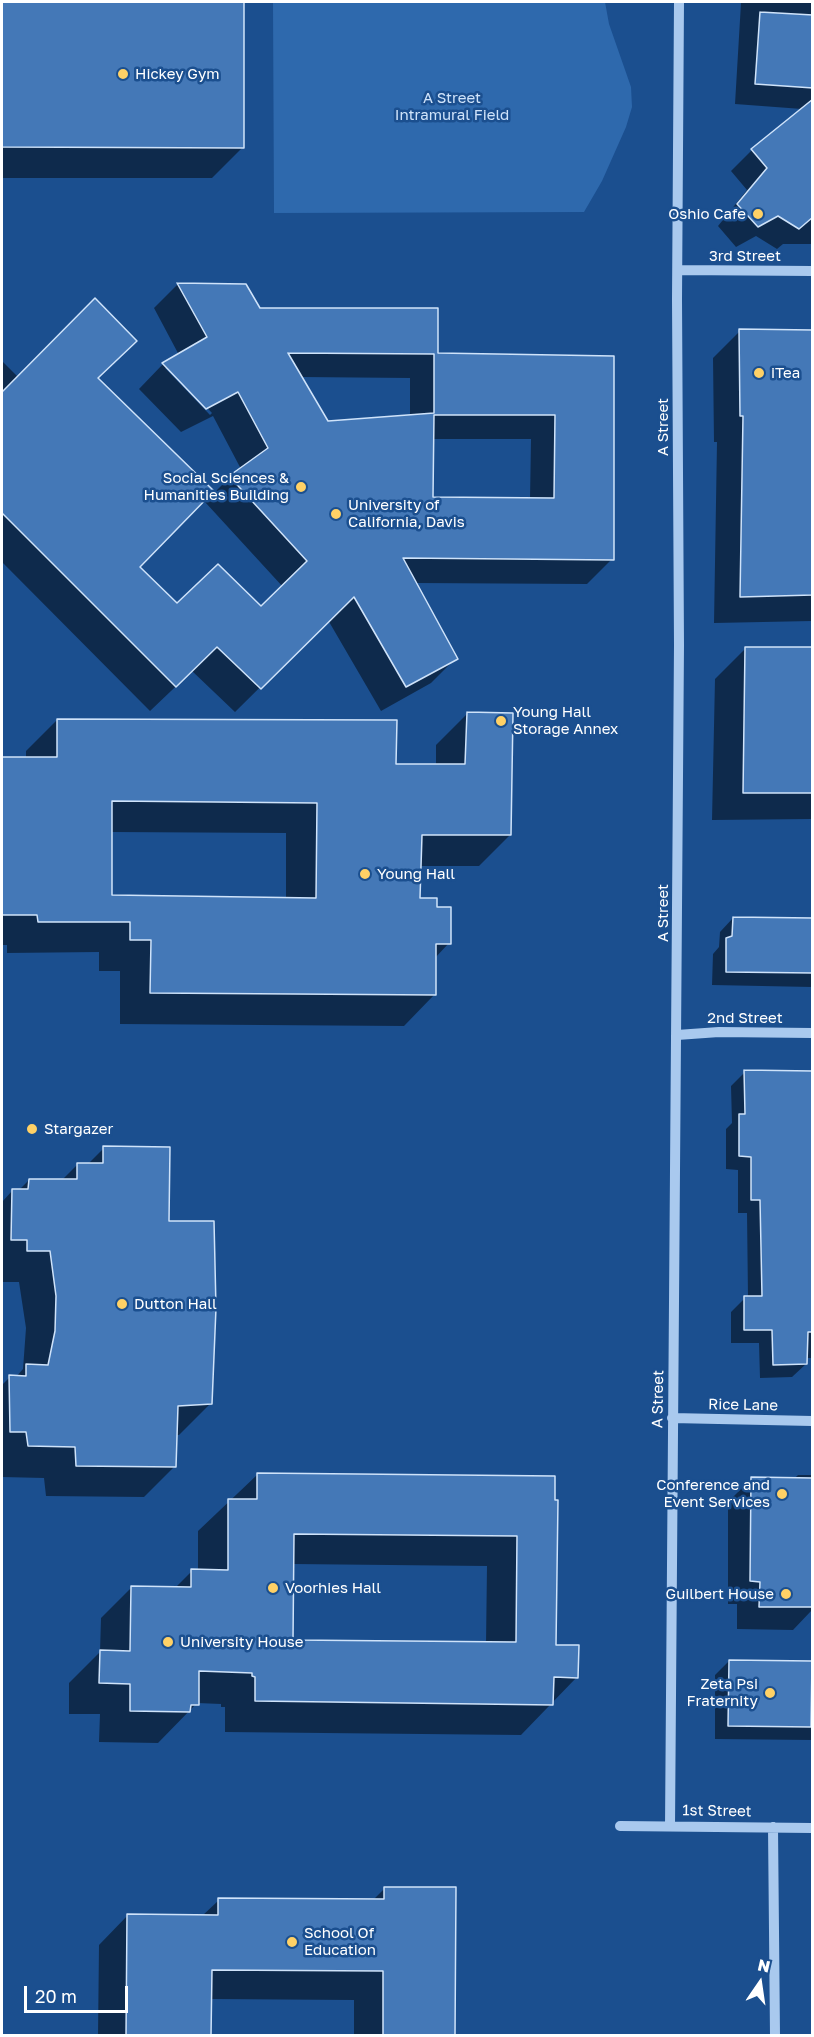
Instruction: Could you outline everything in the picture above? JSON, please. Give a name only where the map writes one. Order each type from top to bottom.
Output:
[{"type":"street","name":"A Street","points":[[670,1825],[677,1035],[679,645],[676,299],[680,2]]},
{"type":"street","name":"3rd Street","points":[[678,270],[813,271]]},
{"type":"street","name":"2nd Street","points":[[677,1035],[719,1032],[813,1033]]},
{"type":"street","name":"Rice Lane","points":[[672,1418],[813,1421]]},
{"type":"street","name":"1st Street","points":[[620,1826],[813,1828]]},
{"type":"street","points":[[773,1827],[775,2036]]},
{"type":"green space","name":"A Street Intramural Field","points":[[273,2],[605,2],[609,24],[631,87],[632,107],[626,127],[602,181],[584,212],[274,213]]},
{"type":"building","name":"Hickey Gym","points":[[2,2],[244,2],[244,148],[2,147]]},
{"type":"building","points":[[760,12],[813,15],[813,88],[755,84]]},
{"type":"building","points":[[813,99],[813,217],[799,229],[778,216],[758,227],[737,204],[767,168],[751,149]]},
{"type":"building","points":[[177,283],[246,284],[260,308],[438,308],[438,353],[614,356],[614,560],[403,558],[458,659],[406,687],[354,597],[261,689],[217,647],[176,687],[2,513],[2,392],[95,298],[137,341],[98,378],[214,491],[140,567],[177,603],[218,564],[261,606],[307,561],[229,476],[268,448],[238,392],[206,409],[162,363],[207,337]],"holes":[[[288,353],[434,354],[434,413],[328,421]],[[434,415],[555,415],[554,498],[433,497]]]},
{"type":"building","points":[[739,329],[813,330],[813,595],[740,597],[743,416],[740,416]]},
{"type":"building","points":[[745,647],[813,647],[813,793],[743,793]]},
{"type":"building","name":"Young Hall","points":[[467,712],[513,713],[511,835],[422,835],[420,898],[437,898],[437,907],[451,907],[451,944],[436,944],[436,995],[150,993],[151,940],[130,940],[130,922],[38,922],[37,915],[2,915],[2,757],[57,757],[57,719],[397,720],[396,764],[465,764]],"holes":[[[112,801],[317,803],[316,898],[112,895]]]},
{"type":"building","points":[[733,917],[813,918],[813,973],[726,972],[726,938],[732,936]]},
{"type":"building","points":[[744,1070],[813,1071],[813,1332],[808,1332],[807,1364],[773,1365],[772,1330],[744,1330],[744,1296],[762,1296],[760,1200],[751,1200],[751,1157],[739,1156],[739,1114],[745,1114]]},
{"type":"building","name":"Dutton Hall","points":[[103,1146],[170,1147],[169,1221],[214,1221],[216,1308],[212,1404],[178,1406],[176,1467],[76,1466],[75,1447],[28,1446],[26,1432],[10,1432],[9,1375],[26,1376],[26,1364],[48,1365],[55,1331],[56,1296],[50,1251],[27,1251],[27,1240],[11,1240],[12,1189],[28,1189],[29,1179],[77,1179],[77,1163],[103,1163]]},
{"type":"building","name":"Voorhies Hall","points":[[257,1473],[555,1476],[555,1500],[558,1500],[556,1645],[579,1645],[578,1678],[554,1677],[553,1705],[255,1701],[255,1677],[252,1673],[199,1671],[199,1705],[191,1705],[190,1712],[130,1711],[130,1684],[99,1683],[100,1650],[130,1651],[131,1586],[191,1587],[191,1569],[228,1570],[228,1499],[257,1499]],"holes":[[[294,1534],[517,1536],[516,1642],[293,1640]]]},
{"type":"building","points":[[751,1477],[813,1478],[813,1607],[759,1607],[760,1582],[750,1581]]},
{"type":"building","name":"Zeta Psi Fraternity","points":[[729,1660],[812,1661],[811,1727],[728,1726]]},
{"type":"building","name":"School Of Education","points":[[384,1887],[456,1887],[455,2036],[383,2036],[383,1971],[212,1970],[211,2036],[126,2036],[127,1914],[218,1915],[218,1898],[384,1899]]},
{"type":"place","name":"Hickey Gym","points":[[123,74]]},
{"type":"place","name":"Oshio Cafe","points":[[758,214]]},
{"type":"place","name":"iTea","points":[[759,373]]},
{"type":"place","name":"Social Sciences & Humanities Building","points":[[301,487]]},
{"type":"place","name":"University of California, Davis","points":[[336,514]]},
{"type":"place","name":"Young Hall Storage Annex","points":[[501,721]]},
{"type":"place","name":"Young Hall","points":[[365,874]]},
{"type":"place","name":"Stargazer","points":[[32,1129]]},
{"type":"place","name":"Dutton Hall","points":[[122,1304]]},
{"type":"place","name":"Conference and Event Services","points":[[782,1494]]},
{"type":"place","name":"Voorhies Hall","points":[[273,1588]]},
{"type":"place","name":"Guilbert House","points":[[786,1594]]},
{"type":"place","name":"University House","points":[[168,1642]]},
{"type":"place","name":"Zeta Psi Fraternity","points":[[770,1693]]},
{"type":"place","name":"School Of Education","points":[[292,1942]]}]
